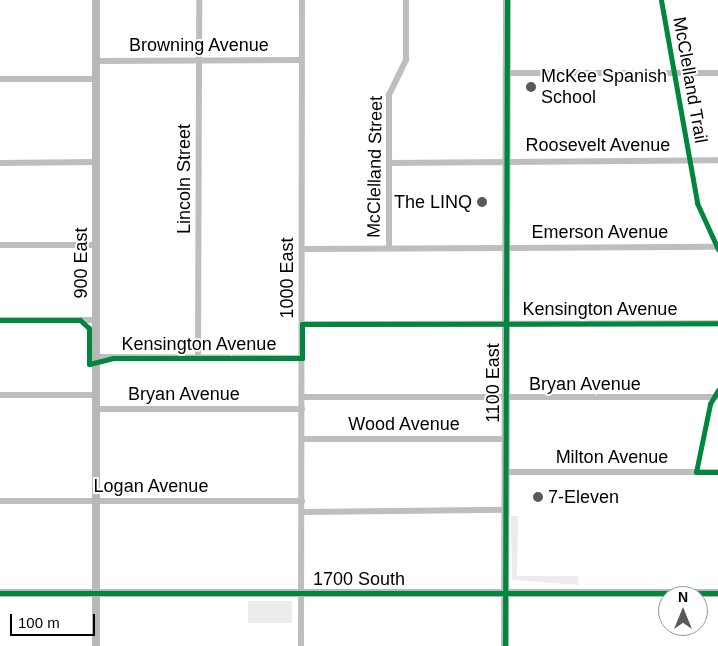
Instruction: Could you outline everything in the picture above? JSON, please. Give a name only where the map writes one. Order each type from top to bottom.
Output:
[{"type":"street","name":"900 East","points":[[96,0],[96,646]]},
{"type":"street","name":"Lincoln Street","points":[[198,358],[199,0]]},
{"type":"street","name":"1000 East","points":[[301,646],[302,0]]},
{"type":"street","name":"McClelland Street","points":[[389,249],[389,95],[406,60],[406,0]]},
{"type":"street","name":"1100 East","points":[[505,646],[507,0]]},
{"type":"street","name":"Browning Avenue","points":[[96,61],[302,60]]},
{"type":"street","points":[[507,73],[718,73]]},
{"type":"street","points":[[0,79],[96,78]]},
{"type":"street","name":"Roosevelt Avenue","points":[[389,163],[718,160]]},
{"type":"street","points":[[0,163],[96,162]]},
{"type":"street","points":[[0,245],[96,245]]},
{"type":"street","name":"Emerson Avenue","points":[[302,249],[718,247]]},
{"type":"street","points":[[0,320],[96,320]]},
{"type":"street","name":"Kensington Avenue","points":[[302,324],[718,323]]},
{"type":"street","name":"Kensington Avenue","points":[[96,358],[302,358]]},
{"type":"street","points":[[0,395],[96,395]]},
{"type":"street","name":"Bryan Avenue","points":[[302,397],[718,398]]},
{"type":"street","name":"Bryan Avenue","points":[[96,409],[302,409]]},
{"type":"street","name":"Wood Avenue","points":[[302,439],[506,439]]},
{"type":"street","name":"Milton Avenue","points":[[506,472],[718,472]]},
{"type":"street","name":"Logan Avenue","points":[[0,501],[302,501]]},
{"type":"street","points":[[302,512],[506,510]]},
{"type":"street","name":"1700 South","points":[[0,593],[718,593]]},
{"type":"shaded area","points":[[511,516],[518,516],[517,576],[578,576],[579,585],[512,580]]},
{"type":"shaded area","points":[[248,601],[292,601],[292,623],[248,623]]},
{"type":"cycle path","points":[[505,646],[507,0]]},
{"type":"cycle path","name":"McClelland Trail","points":[[661,0],[697,203],[718,249]]},
{"type":"cycle path","points":[[0,320],[80,320],[89,328],[89,364],[113,358],[302,358],[302,324],[718,323]]},
{"type":"cycle path","points":[[718,390],[710,404],[696,472],[718,472]]},
{"type":"cycle path","points":[[0,593],[718,593]]},
{"type":"place","name":"McKee Spanish School","points":[[531,87]]},
{"type":"place","name":"The LINQ","points":[[482,202]]},
{"type":"place","name":"7-Eleven","points":[[538,497]]}]
